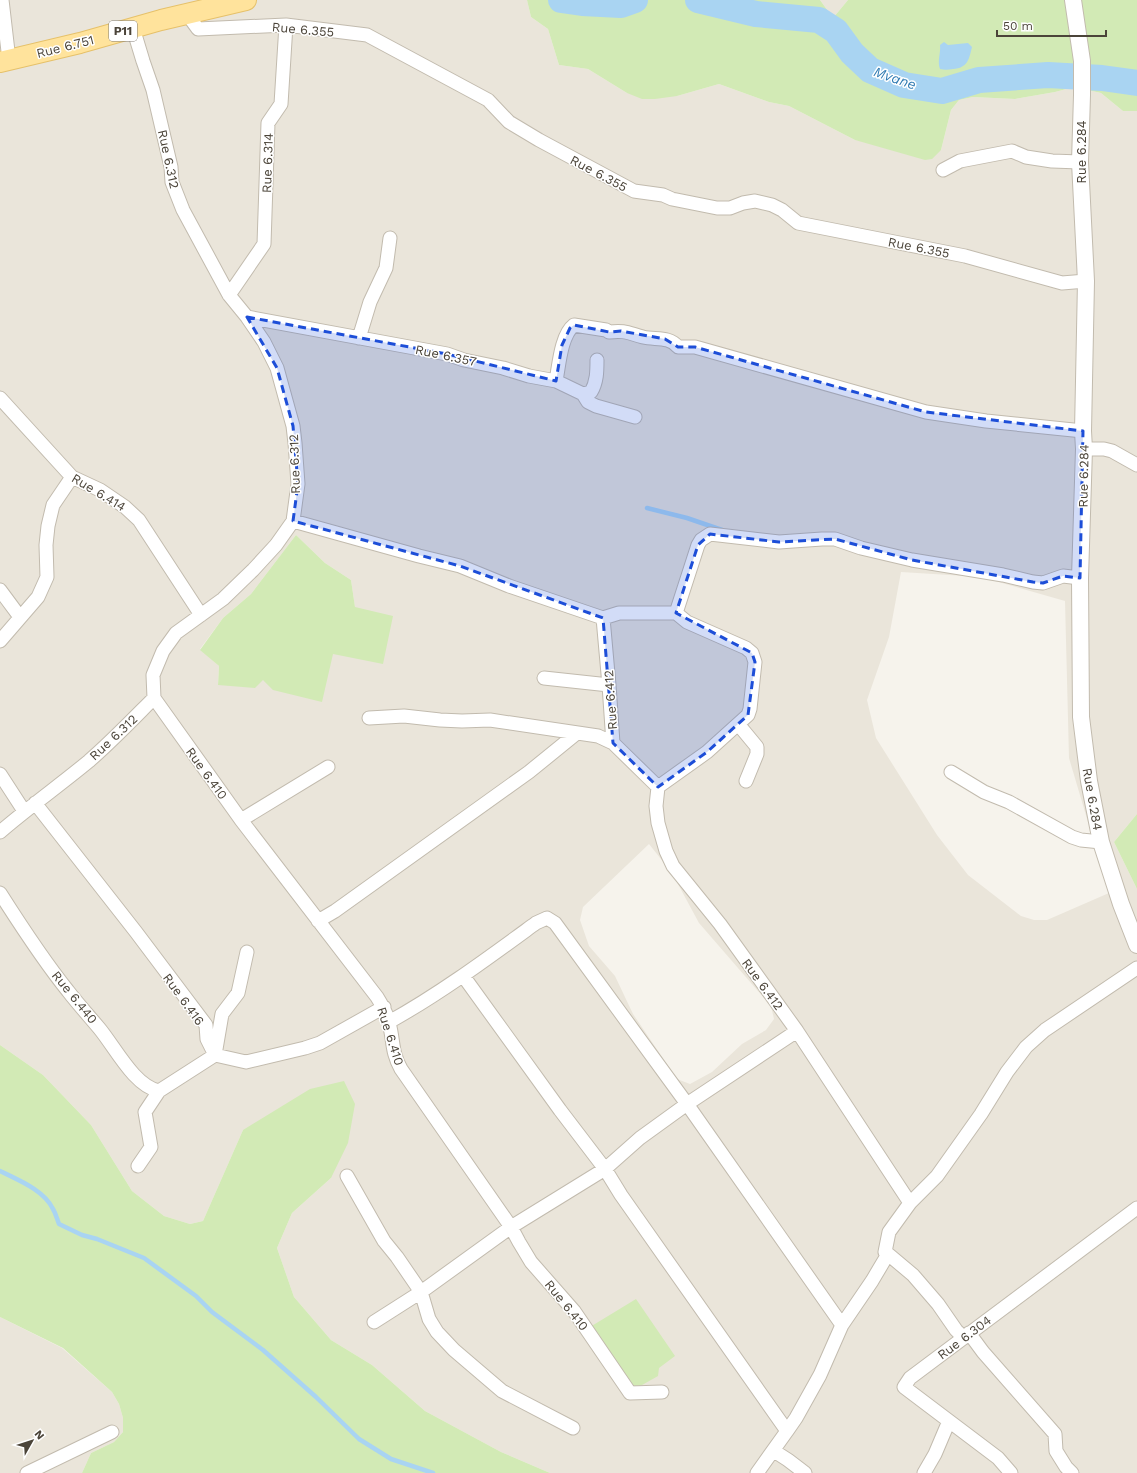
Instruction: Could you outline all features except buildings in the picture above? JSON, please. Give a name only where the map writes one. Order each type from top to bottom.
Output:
[{"type":"main road","name":"Rue 6.751","points":[[5,61],[246,0]]},
{"type":"street","points":[[2,0],[5,61]]},
{"type":"street","name":"Rue 6.284","points":[[1073,0],[1082,61],[1080,162],[1086,281],[1083,431],[1084,449],[1080,578],[1081,717],[1090,781],[1101,842],[1121,904],[1137,945]]},
{"type":"street","name":"Rue 6.355","points":[[187,14],[198,29],[286,25],[367,35],[488,100],[509,122],[539,140],[634,191],[664,195],[672,199],[717,208],[730,208],[743,203],[755,201],[772,205],[798,223],[965,256],[1062,283],[1086,281]]},
{"type":"street","name":"Rue 6.314","points":[[229,295],[264,244],[268,123],[281,104],[286,25]]},
{"type":"street","name":"Rue 6.312","points":[[0,832],[89,760],[128,725],[154,698],[153,675],[163,651],[176,634],[223,599],[276,545],[293,521],[298,484],[295,443],[293,426],[277,368],[264,342],[247,317],[229,295],[183,210],[176,194],[172,182],[171,167],[154,90],[142,61],[133,28]]},
{"type":"street","points":[[943,170],[960,162],[1012,151],[1026,157],[1080,162]]},
{"type":"street","points":[[359,338],[370,302],[386,268],[390,238]]},
{"type":"street","name":"Rue 6.357","points":[[247,317],[447,354],[464,360],[556,381],[583,394],[588,402],[596,406],[635,417]]},
{"type":"street","points":[[556,381],[562,345],[570,328],[574,325],[609,332],[621,330],[643,337],[665,339],[674,342],[678,347],[695,347],[926,412],[962,418],[1083,431]]},
{"type":"street","points":[[583,394],[591,392],[594,388],[596,381],[597,360]]},
{"type":"street","name":"Rue 6.414","points":[[0,398],[72,477],[100,490],[125,507],[139,520],[201,615]]},
{"type":"street","points":[[1084,449],[1104,449],[1112,451],[1137,465]]},
{"type":"street","points":[[0,641],[38,597],[47,577],[46,545],[48,526],[53,505],[72,477]]},
{"type":"street","points":[[293,521],[460,566],[509,586],[603,618],[619,613],[676,613],[687,622],[746,648],[752,653],[755,662],[748,715],[708,752],[658,787]]},
{"type":"street","points":[[676,613],[698,545],[701,540],[710,534],[779,542],[835,539],[861,548],[912,560],[1003,575],[1033,582],[1043,583],[1063,576],[1080,578]]},
{"type":"street","points":[[0,590],[20,617]]},
{"type":"street","name":"Rue 6.412","points":[[603,618],[613,743],[658,787],[656,806],[658,824],[666,851],[673,866],[720,924],[797,1031],[910,1202]]},
{"type":"street","points":[[544,678],[609,685]]},
{"type":"street","name":"Rue 6.410","points":[[154,698],[241,820],[384,1007],[389,1022],[393,1051],[401,1070],[511,1227],[531,1262],[574,1311],[630,1393],[662,1392]]},
{"type":"street","points":[[369,718],[404,716],[447,721],[490,720],[598,736],[613,743]]},
{"type":"street","points":[[738,724],[757,747],[757,754],[746,781]]},
{"type":"street","points":[[318,921],[335,911],[529,772],[577,733]]},
{"type":"street","points":[[241,820],[328,767]]},
{"type":"street","points":[[951,772],[984,792],[1009,802],[1072,837],[1081,840],[1101,842]]},
{"type":"street","name":"Rue 6.416","points":[[0,774],[66,844],[131,926],[206,1025],[207,1040],[215,1055]]},
{"type":"street","name":"Rue 6.440","points":[[0,893],[29,938],[68,991],[101,1030],[119,1057],[143,1083],[152,1090],[159,1091]]},
{"type":"street","points":[[389,1022],[411,1010],[464,976],[536,923],[547,918],[555,923],[687,1104],[842,1325]]},
{"type":"street","points":[[215,1055],[222,1014],[238,993],[247,952]]},
{"type":"street","points":[[1072,1473],[1066,1467],[1056,1451],[1055,1434],[983,1352],[966,1335],[956,1330],[938,1304],[913,1275],[885,1252],[889,1232],[910,1202],[937,1176],[981,1114],[1007,1072],[1026,1047],[1046,1030],[1137,968]]},
{"type":"street","points":[[464,976],[560,1110],[605,1169],[787,1431]]},
{"type":"street","points":[[138,1166],[151,1147],[145,1112],[159,1091],[215,1055],[246,1062],[305,1048],[320,1043],[384,1007]]},
{"type":"street","points":[[374,1322],[421,1292],[511,1227],[605,1169],[640,1138],[687,1104],[797,1031]]},
{"type":"street","points":[[347,1176],[384,1241],[421,1292],[429,1319],[437,1332],[454,1350],[502,1391],[573,1428]]},
{"type":"street","name":"Rue 6.304","points":[[1011,1473],[998,1458],[904,1387],[910,1378],[1137,1208]]},
{"type":"street","points":[[757,1473],[796,1418],[820,1375],[842,1325],[872,1281],[888,1254]]},
{"type":"street","points":[[924,1473],[935,1454],[949,1421]]},
{"type":"street","points":[[27,1473],[112,1432]]},
{"type":"street","points":[[774,1450],[805,1473]]},
{"type":"highlighted area","points":[[247,317],[447,354],[556,381],[562,345],[570,328],[574,325],[609,332],[621,331],[665,339],[678,347],[695,347],[926,412],[1083,431],[1080,578],[1063,576],[1043,583],[1033,582],[912,560],[835,539],[779,542],[710,534],[698,545],[676,613],[752,653],[755,662],[748,715],[707,752],[658,787],[613,743],[603,618],[460,566],[293,521],[298,484],[293,426],[277,368]]},
{"type":"shaded area","points":[[0,0],[527,0],[531,17],[548,29],[559,65],[588,69],[627,93],[677,96],[719,84],[769,102],[789,106],[855,140],[941,150],[951,110],[959,100],[973,97],[1015,99],[1074,87],[1101,93],[1123,111],[1137,111],[1137,814],[1114,842],[1137,889],[1137,1473],[550,1473],[501,1452],[425,1411],[372,1365],[331,1340],[294,1297],[277,1248],[292,1213],[331,1178],[243,1130],[203,1221],[190,1224],[164,1216],[132,1191],[91,1125],[43,1075],[0,1045]],"holes":[[[296,535],[325,563],[351,580],[355,607],[333,654],[263,680],[218,684],[219,666],[200,649],[223,618],[251,594]],[[901,572],[981,577],[1065,601],[1069,758],[1109,893],[1047,920],[1034,920],[1021,916],[968,875],[937,835],[876,738],[867,700],[889,637]],[[649,844],[672,873],[699,923],[771,1006],[774,1019],[766,1030],[742,1044],[712,1072],[690,1084],[677,1079],[633,1014],[615,976],[589,946],[580,920],[583,907]]]},
{"type":"shaded area","points":[[820,0],[848,0],[833,18]]},
{"type":"shaded area","points":[[0,1317],[62,1348],[112,1392],[119,1404],[123,1418],[123,1432],[114,1442],[91,1453],[82,1473],[0,1473]]},
{"type":"green space","points":[[527,0],[820,0],[833,18],[848,0],[1137,0],[1137,111],[1123,111],[1101,93],[1074,87],[1015,99],[973,97],[959,100],[951,110],[941,150],[932,159],[925,160],[855,140],[789,106],[769,102],[719,84],[677,96],[655,99],[642,99],[627,93],[588,69],[559,65],[548,29],[531,17]]},
{"type":"green space","points":[[296,535],[325,563],[351,580],[355,607],[393,616],[383,664],[333,654],[322,702],[273,690],[263,680],[255,688],[218,685],[219,666],[200,650],[223,618],[251,594]]},
{"type":"green space","points":[[1137,814],[1137,889],[1114,842]]},
{"type":"green space","points":[[0,1045],[43,1075],[91,1125],[132,1191],[164,1216],[190,1224],[203,1221],[243,1130],[310,1089],[344,1081],[355,1104],[348,1143],[331,1178],[292,1213],[277,1248],[294,1297],[331,1340],[372,1365],[425,1411],[501,1452],[550,1473],[82,1473],[91,1453],[114,1442],[123,1432],[123,1418],[119,1404],[112,1392],[63,1348],[0,1317]]},
{"type":"green space","points":[[636,1299],[675,1356],[659,1368],[658,1376],[635,1389],[590,1327]]},
{"type":"water","points":[[944,42],[948,45],[968,43],[972,47],[969,59],[965,65],[948,70],[940,69],[940,45]]},
{"type":"waterway","name":"Mvane","points":[[561,0],[582,3],[621,5],[635,0]]},
{"type":"waterway","name":"Mvane","points":[[698,0],[756,14],[819,20],[836,31],[852,53],[870,70],[904,85],[942,91],[979,80],[1048,75],[1102,78],[1137,83]]},
{"type":"waterway","points":[[647,508],[687,518],[722,530]]},
{"type":"waterway","points":[[0,1171],[30,1186],[43,1196],[49,1202],[59,1224],[82,1235],[97,1239],[144,1258],[196,1296],[212,1312],[263,1350],[316,1397],[359,1439],[391,1459],[433,1473]]}]
